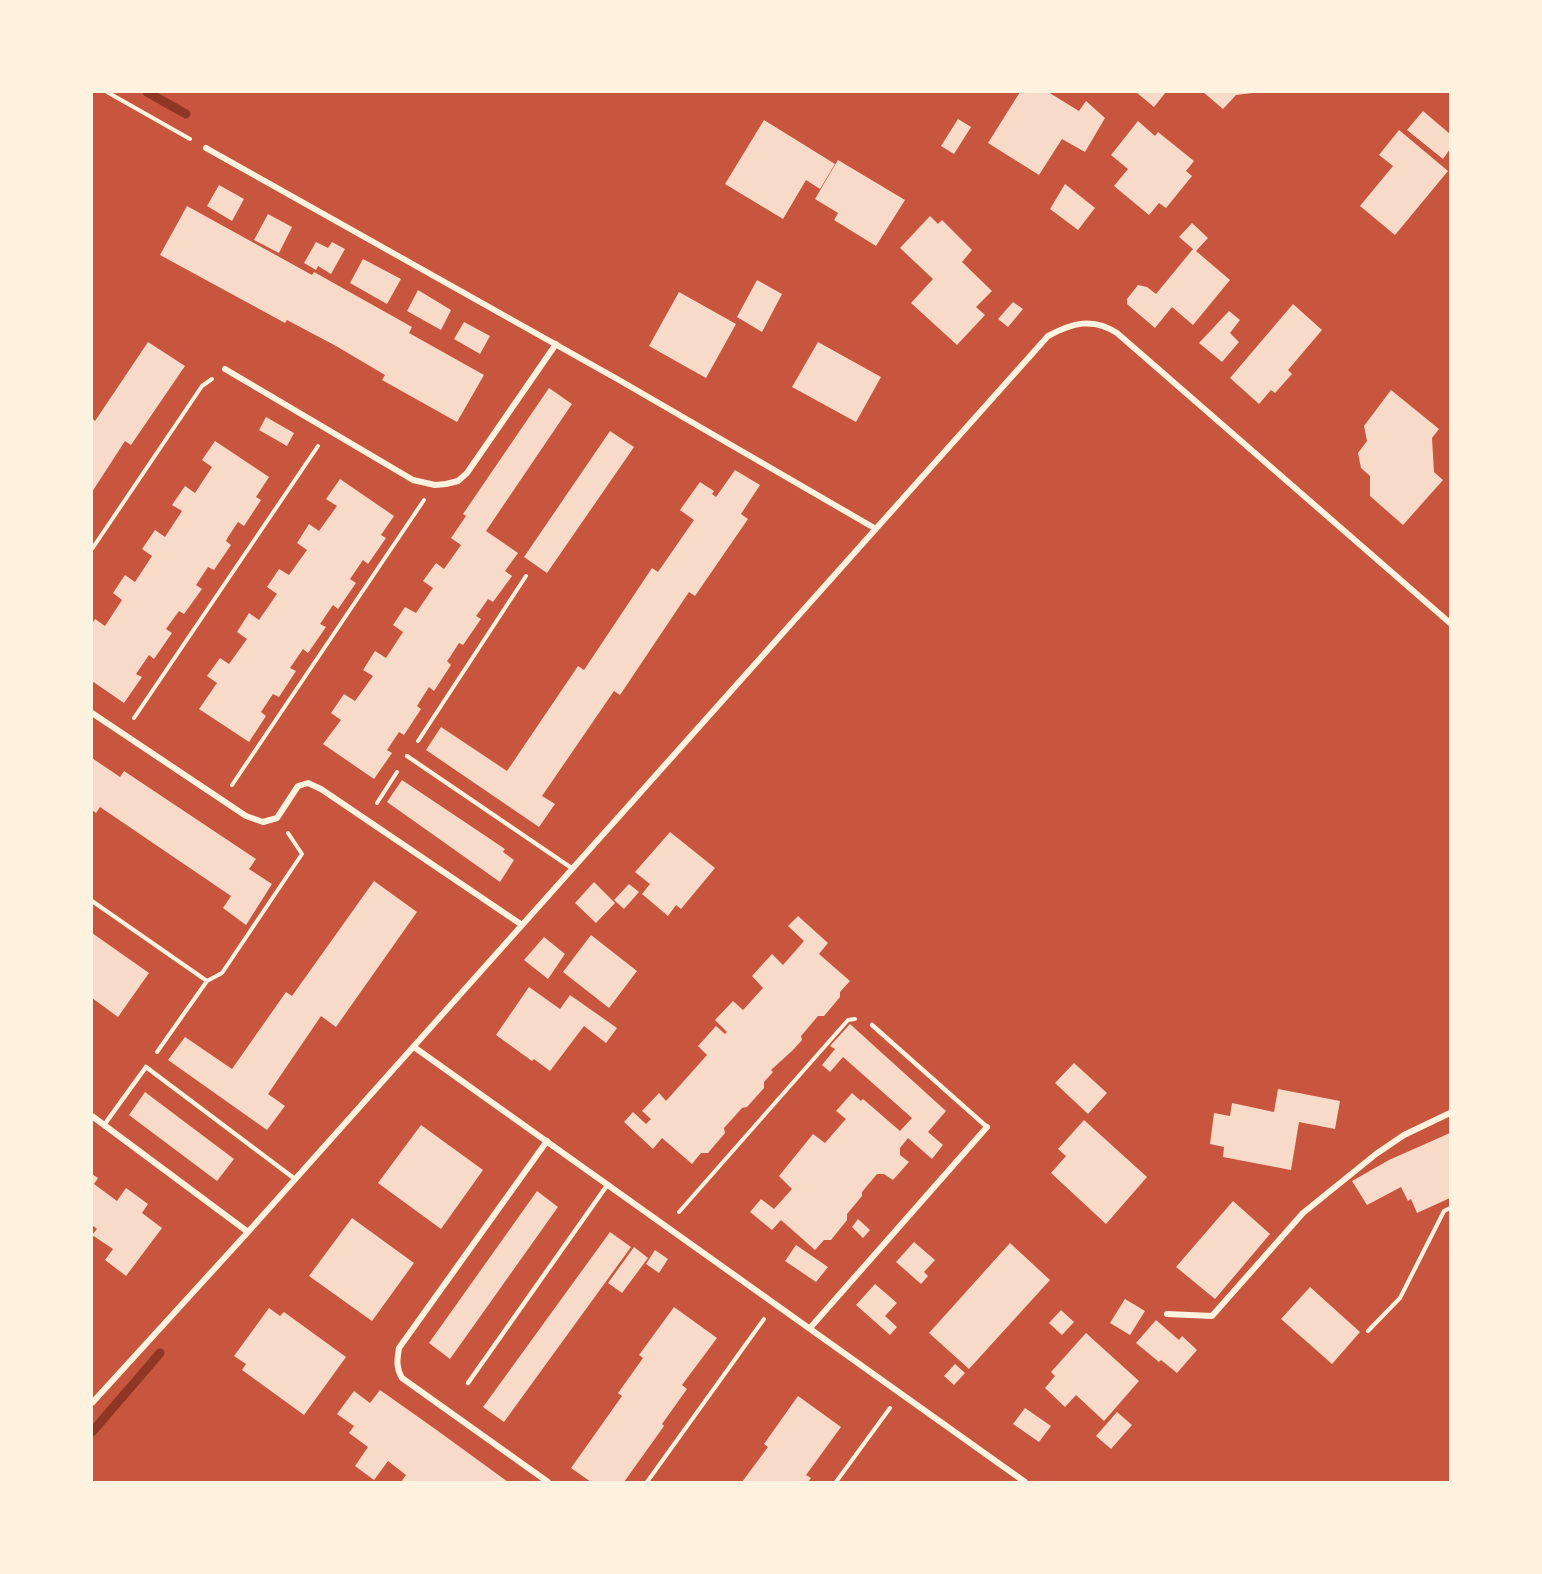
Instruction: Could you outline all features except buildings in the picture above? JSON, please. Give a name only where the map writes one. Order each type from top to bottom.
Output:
[{"type":"street","points":[[206,148],[556,344],[876,529]]},
{"type":"street","points":[[92,1403],[414,1047],[1048,336],[1082,322],[1095,322],[1117,333],[1450,623]]},
{"type":"street","points":[[225,369],[413,480],[435,485],[458,481],[467,473],[556,344]]},
{"type":"street","points":[[92,712],[222,801],[246,816],[263,822],[278,818],[298,786],[308,783],[321,789],[522,925]]},
{"type":"street","points":[[414,1047],[1025,1482]]},
{"type":"street","points":[[1167,1314],[1212,1316],[1303,1213],[1376,1154],[1404,1135],[1450,1113]]},
{"type":"street","points":[[92,1116],[248,1232]]},
{"type":"street","points":[[810,1328],[987,1127]]},
{"type":"street","points":[[547,1141],[399,1348],[396,1360],[402,1378],[548,1482]]},
{"type":"lane","points":[[407,756],[573,868]]},
{"type":"lane","points":[[872,1025],[987,1127]]},
{"type":"lane","points":[[104,1125],[146,1067],[295,1179]]},
{"type":"lane","points":[[468,1383],[608,1184]]},
{"type":"path","points":[[107,92],[206,148]]},
{"type":"path","points":[[92,549],[202,386],[225,369]]},
{"type":"path","points":[[123,734],[329,430]]},
{"type":"path","points":[[222,801],[435,485]]},
{"type":"path","points":[[366,819],[526,576]]},
{"type":"path","points":[[146,1067],[207,981],[222,974],[302,854],[278,818]]},
{"type":"path","points":[[92,901],[207,981]]},
{"type":"path","points":[[666,1226],[848,1020],[860,1018],[872,1025]]},
{"type":"path","points":[[1368,1331],[1400,1298],[1444,1211],[1450,1208]]},
{"type":"path","points":[[647,1482],[775,1304]]},
{"type":"path","points":[[836,1482],[901,1393]]},
{"type":"waterway","points":[[147,92],[186,114]]},
{"type":"waterway","points":[[92,1432],[160,1353]]}]
